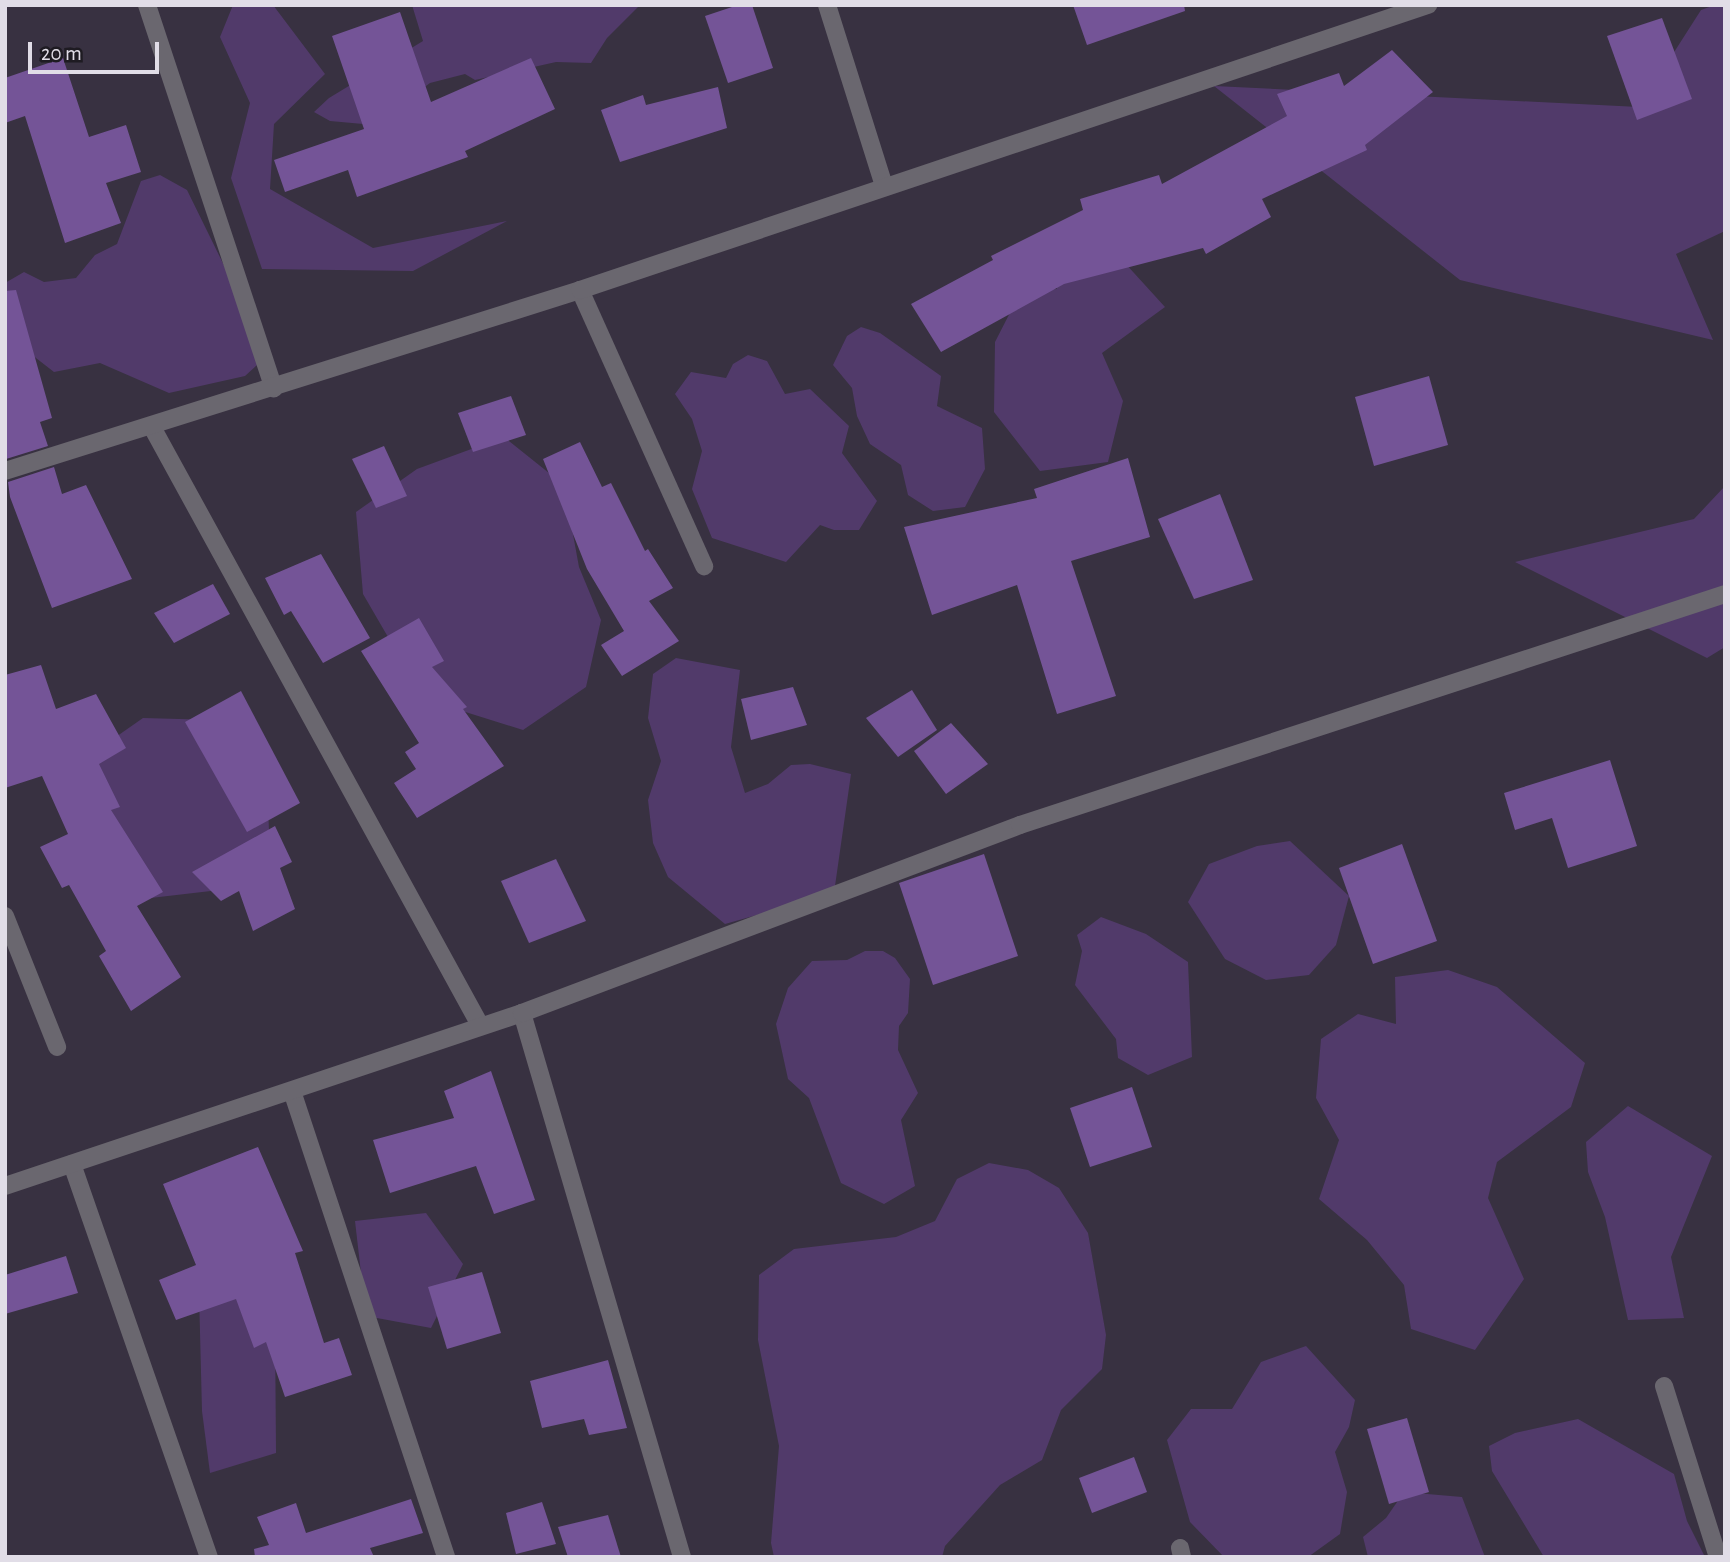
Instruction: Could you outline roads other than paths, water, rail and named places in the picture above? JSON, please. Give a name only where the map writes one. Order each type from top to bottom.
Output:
[{"type":"street","points":[[147,5],[274,389]]},
{"type":"street","points":[[827,5],[884,186]]},
{"type":"street","points":[[5,471],[274,389],[580,290],[1427,5]]},
{"type":"street","points":[[580,290],[704,566]]},
{"type":"street","points":[[152,427],[480,1025]]},
{"type":"street","points":[[5,1186],[522,1013],[1020,825],[1725,594]]},
{"type":"street","points":[[5,916],[57,1047]]},
{"type":"street","points":[[522,1013],[682,1557]]},
{"type":"street","points":[[292,1091],[446,1557]]},
{"type":"street","points":[[72,1164],[209,1557]]},
{"type":"street","points":[[1664,1386],[1718,1557]]}]
